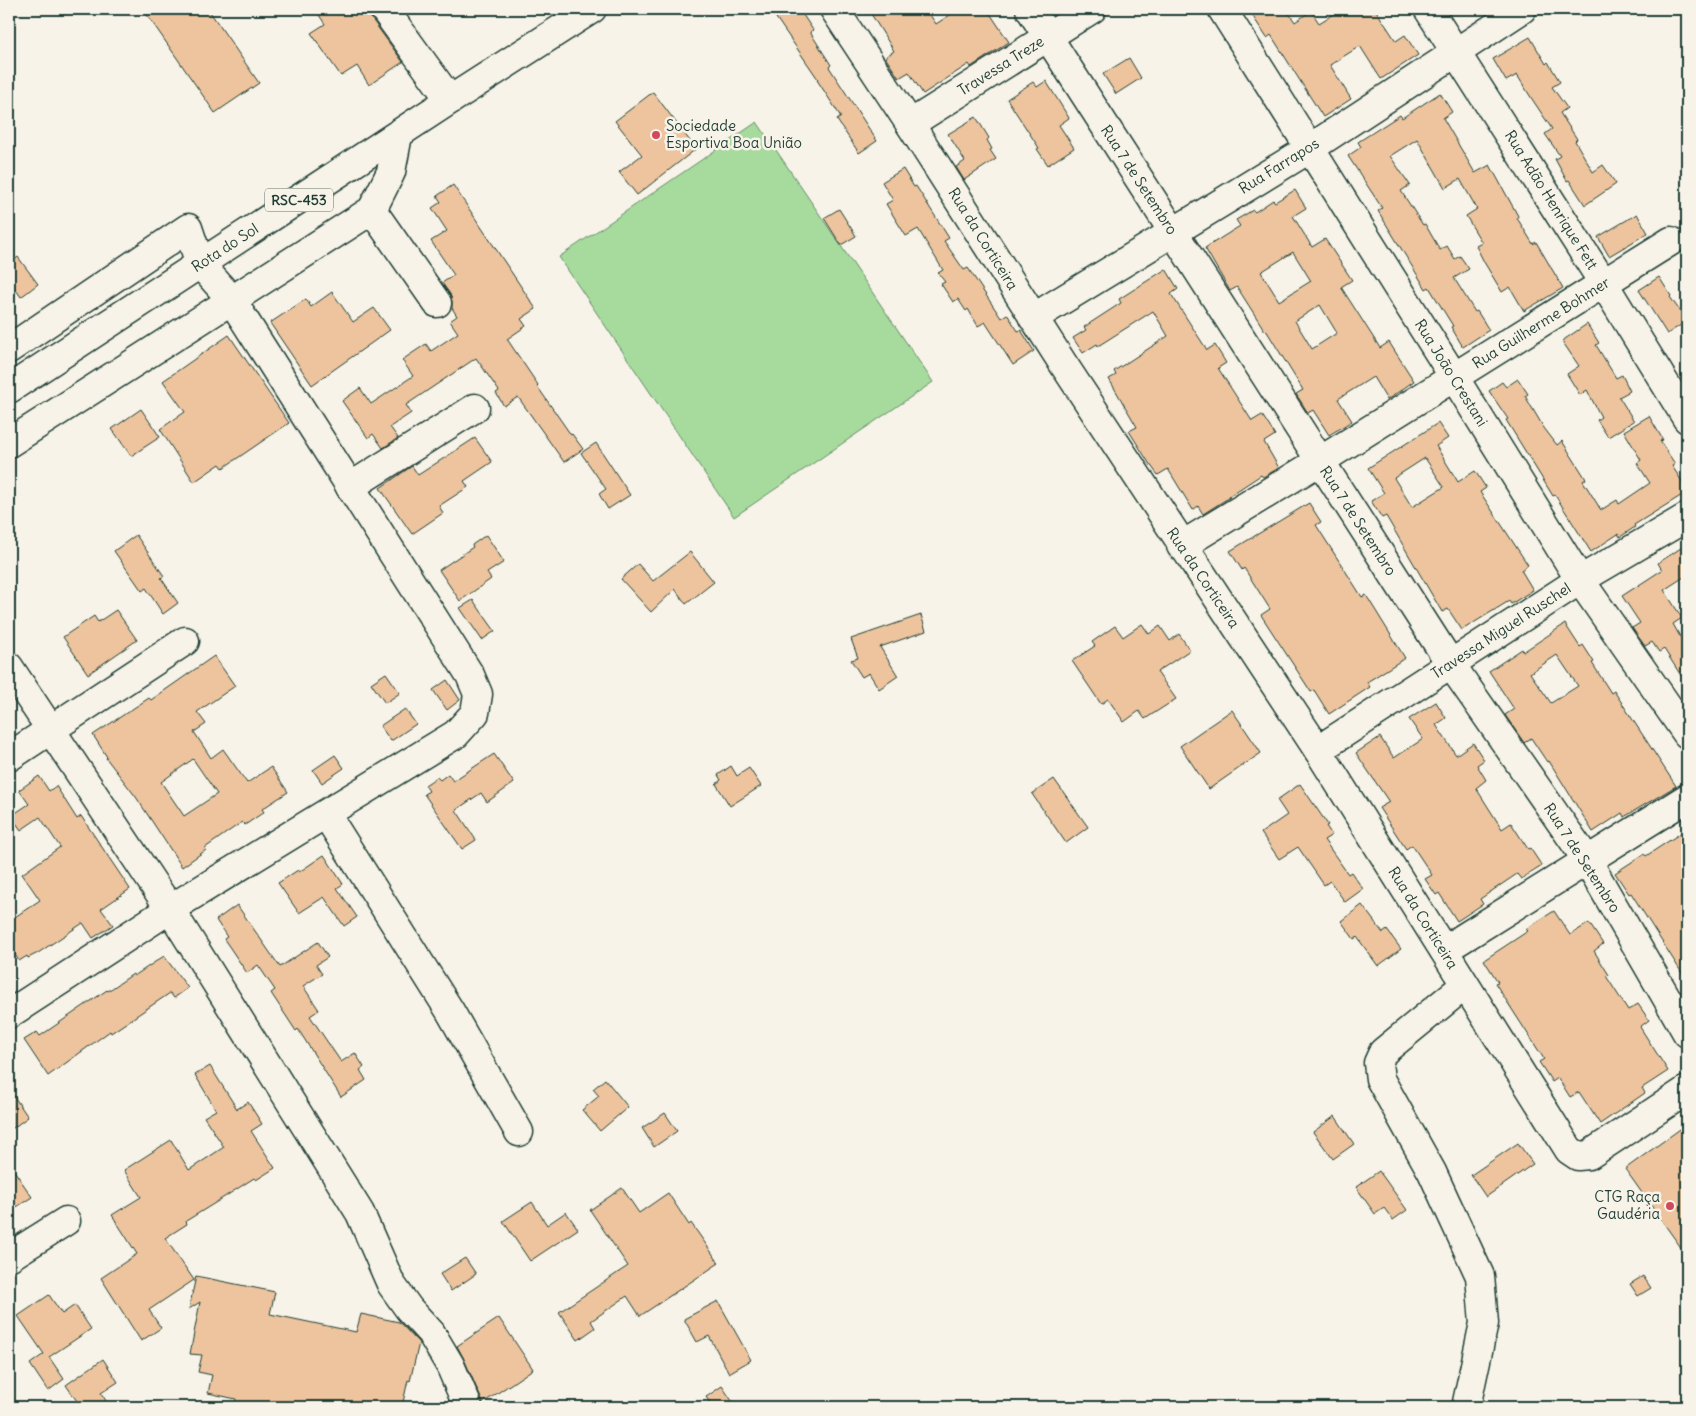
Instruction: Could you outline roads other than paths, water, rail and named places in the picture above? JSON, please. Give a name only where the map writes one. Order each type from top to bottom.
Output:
[{"type":"main road","points":[[384,9],[450,100]]},
{"type":"main road","name":"Rota do Sol","points":[[9,389],[592,9]]},
{"type":"main road","name":"Rua da Corticeira","points":[[834,9],[910,124],[1033,318],[1318,750],[1569,1150],[1578,1156],[1589,1155],[1687,1090]]},
{"type":"main road","name":"Rua 7 de Setembro","points":[[1030,9],[1450,663],[1587,860],[1687,1033]]},
{"type":"main road","name":"Travessa Treze","points":[[910,124],[1092,9]]},
{"type":"main road","name":"Rua João Crestani","points":[[1222,9],[1580,580],[1687,734]]},
{"type":"main road","name":"Rua Adão Henrique Fett","points":[[1428,9],[1604,284],[1687,418]]},
{"type":"main road","name":"Rua Farrapos","points":[[1033,318],[1309,149],[1522,9]]},
{"type":"main road","points":[[9,442],[372,210],[391,172],[398,135]]},
{"type":"main road","points":[[372,210],[437,303]]},
{"type":"main road","points":[[9,348],[188,228],[200,264],[231,300],[470,676],[478,694],[475,712],[456,734],[170,909],[9,1014]]},
{"type":"main road","name":"Rua Guilherme Bohmer","points":[[1182,546],[1671,241]]},
{"type":"main road","points":[[350,487],[475,408]]},
{"type":"main road","name":"Travessa Miguel Ruschel","points":[[1318,750],[1580,580],[1687,517]]},
{"type":"main road","points":[[9,757],[185,641]]},
{"type":"main road","points":[[9,667],[170,909],[360,1212],[391,1284],[408,1309],[431,1333],[450,1365],[468,1407]]},
{"type":"main road","points":[[1444,950],[1687,798]]},
{"type":"main road","points":[[326,814],[450,1011],[519,1132]]},
{"type":"main road","points":[[1465,985],[1383,1052],[1378,1063],[1380,1079],[1432,1172],[1480,1276],[1484,1323],[1466,1407]]},
{"type":"main road","points":[[9,1257],[66,1221]]},
{"type":"place","name":"Sociedade Esportiva Boa União","points":[[656,135]]},
{"type":"place","name":"CTG Raça Gaudéria","points":[[1670,1206]]}]
